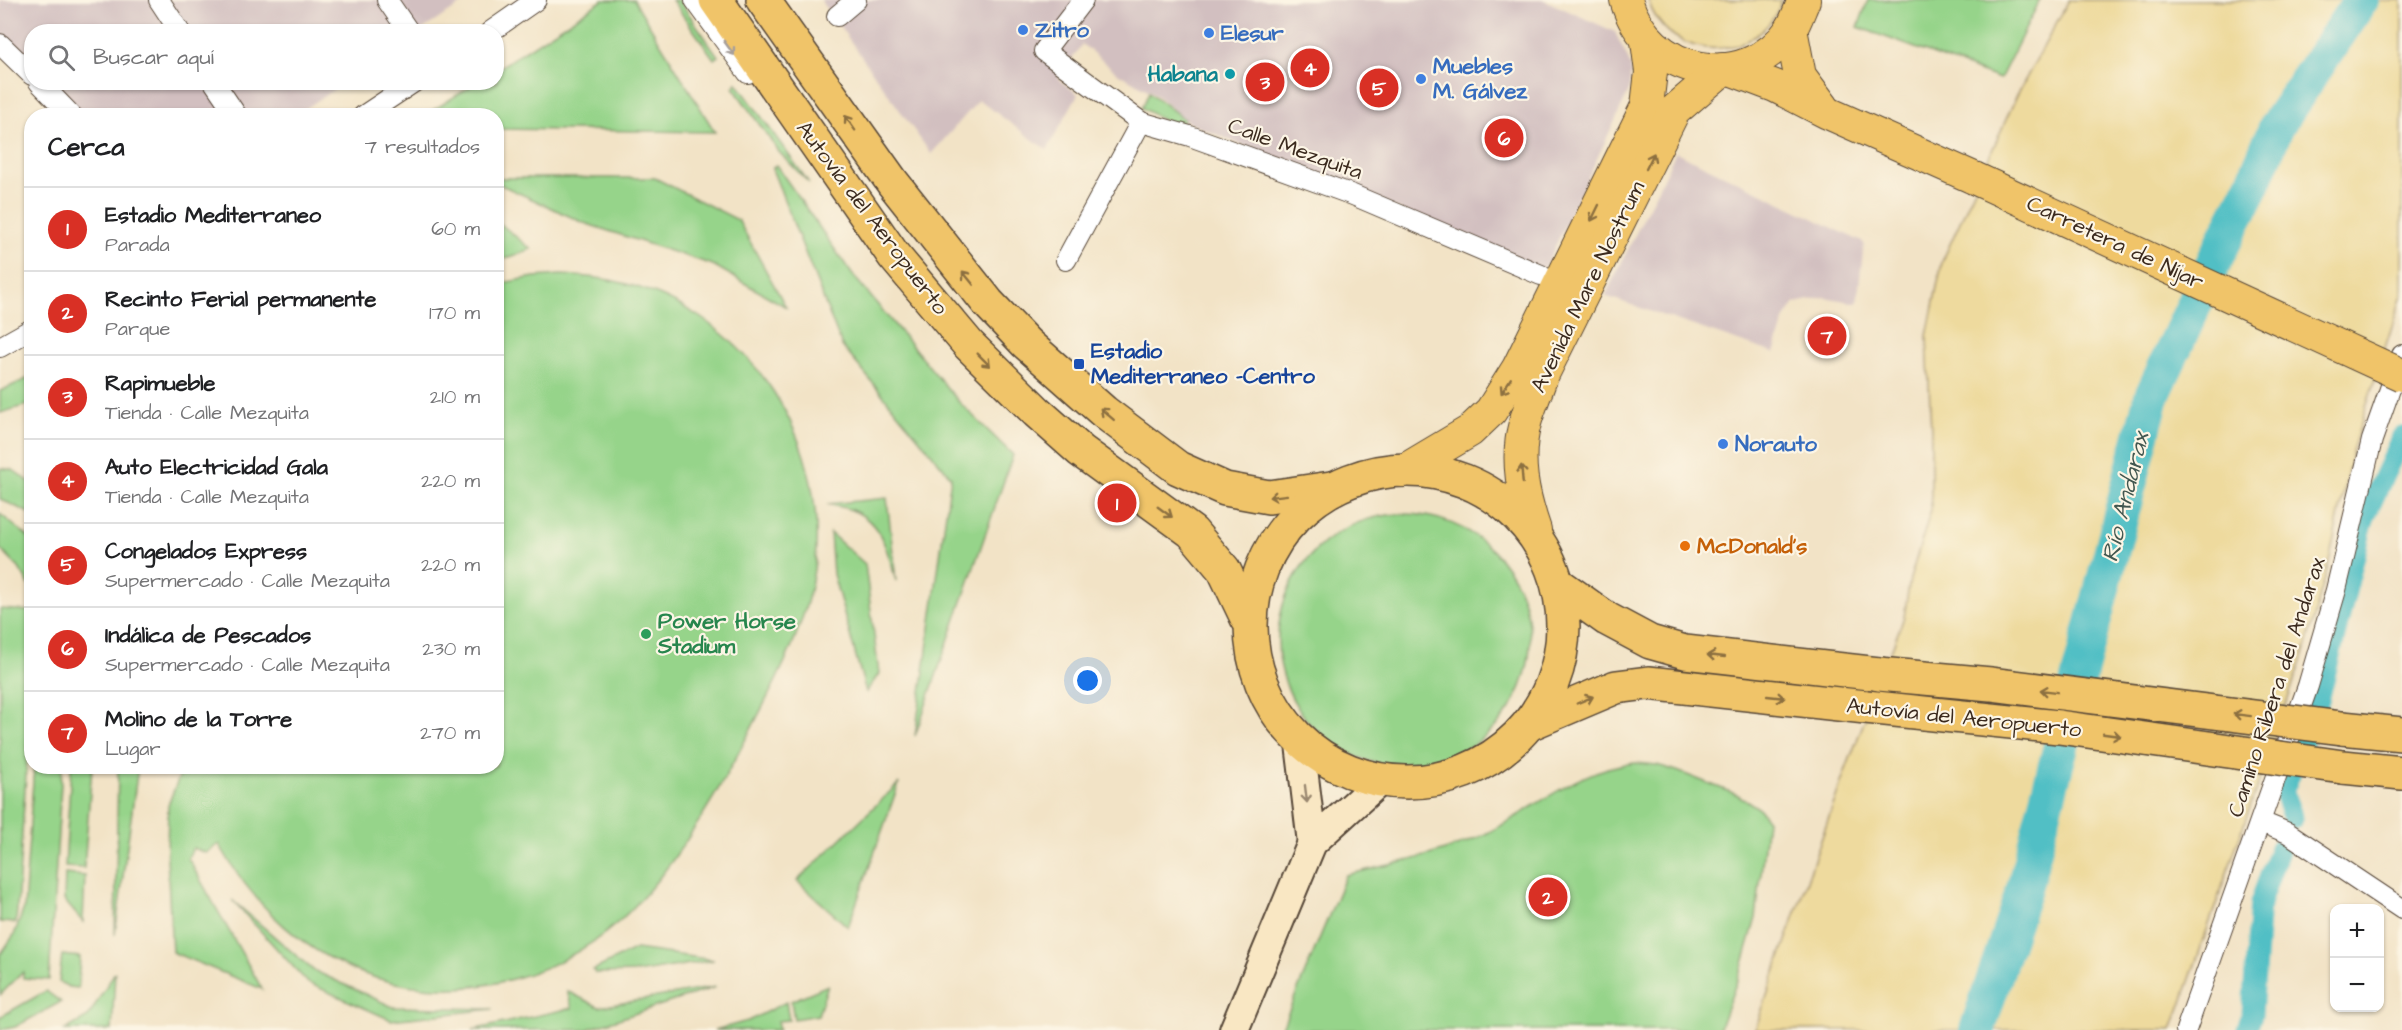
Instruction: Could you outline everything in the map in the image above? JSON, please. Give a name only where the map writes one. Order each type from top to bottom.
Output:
[{"type":"highway","name":"Autovía del Aeropuerto","points":[[716,0],[894,256],[969,345],[1037,412],[1081,451],[1192,532],[1224,570],[1247,618]]},
{"type":"highway","name":"Autovía del Aeropuerto","points":[[763,0],[893,183],[988,303],[1026,343],[1119,424],[1178,468],[1225,489],[1269,497],[1336,487]]},
{"type":"highway","points":[[1403,471],[1440,474],[1476,486],[1508,504],[1535,530],[1552,560],[1562,587],[1564,625],[1550,686],[1531,723],[1502,749],[1482,761],[1451,774],[1413,783],[1380,781],[1341,769],[1300,744],[1283,723],[1268,696],[1255,665],[1247,618],[1257,582],[1271,549],[1295,517],[1336,487],[1368,476],[1403,471]]},
{"type":"highway","name":"Autovía del Aeropuerto","points":[[1562,587],[1607,619],[1650,642],[1684,652],[1878,674],[1992,684],[2402,734]]},
{"type":"highway","name":"Autovía del Aeropuerto","points":[[1531,723],[1616,687],[1648,683],[2059,727],[2343,767],[2402,773]]},
{"type":"main road","points":[[1606,0],[1637,23],[1669,58],[1695,68],[1727,69],[1754,61],[1775,47],[1791,29],[1804,0]]},
{"type":"main road","name":"Avenida Mare Nostrum","points":[[1403,471],[1470,431],[1491,411],[1518,368],[1647,106],[1651,72],[1637,23]]},
{"type":"main road","name":"Carretera de Níjar","points":[[1791,29],[1800,76],[1828,113]]},
{"type":"main road","name":"Avenida Mare Nostrum","points":[[1535,530],[1525,501],[1520,451],[1525,422],[1542,378],[1674,111],[1727,69]]},
{"type":"main road","name":"Carretera de Níjar","points":[[1727,69],[1775,86],[1828,113],[2402,375]]},
{"type":"street","points":[[159,0],[175,24]]},
{"type":"street","points":[[387,0],[404,24]]},
{"type":"street","points":[[502,24],[536,0]]},
{"type":"street","points":[[695,0],[747,73],[782,97]]},
{"type":"street","points":[[837,16],[856,0]]},
{"type":"street","name":"Calle Mezquita","points":[[1083,0],[1044,51],[1141,122],[1190,136],[1353,195],[1541,275]]},
{"type":"street","points":[[0,44],[24,67]]},
{"type":"street","points":[[47,90],[64,108]]},
{"type":"street","points":[[219,90],[232,108]]},
{"type":"street","points":[[375,108],[402,90]]},
{"type":"street","points":[[1066,260],[1141,122]]},
{"type":"street","points":[[0,347],[24,334]]},
{"type":"street","name":"Camino Ribera del Andarax","points":[[2186,1030],[2308,686],[2336,590],[2372,440],[2402,356]]},
{"type":"street","points":[[1300,744],[1312,843]]},
{"type":"street","points":[[1234,1030],[1312,843],[1380,781]]},
{"type":"street","points":[[2261,822],[2288,833],[2402,909]]},
{"type":"shaded area","points":[[0,0],[468,0],[431,24],[24,24],[24,66],[0,42]]},
{"type":"shaded area","points":[[821,0],[1544,0],[1615,32],[1631,66],[1629,91],[1544,270],[1189,123],[1155,94],[1119,74],[1082,44],[1058,79],[1078,94],[1047,150],[979,100],[931,154]]},
{"type":"shaded area","points":[[48,90],[333,90],[306,108],[67,108]]},
{"type":"shaded area","points":[[1676,152],[1864,243],[1857,303],[1824,297],[1795,303],[1784,320],[1774,353],[1605,296]]},
{"type":"green space","points":[[603,0],[634,0],[715,132],[504,129],[504,108],[436,108],[465,90],[504,90],[504,64]]},
{"type":"green space","points":[[672,0],[679,0],[718,56],[714,59]]},
{"type":"green space","points":[[1868,0],[2040,0],[2000,79],[1858,27]]},
{"type":"green space","points":[[737,83],[809,183],[779,152],[733,87]]},
{"type":"green space","points":[[1149,92],[1184,119],[1179,129],[1142,108]]},
{"type":"green space","points":[[776,165],[852,274],[959,402],[1013,455],[915,736],[951,477],[842,346],[772,169]]},
{"type":"green space","points":[[504,178],[655,178],[738,220],[786,307],[713,265],[584,223],[504,186]]},
{"type":"green space","points":[[504,227],[531,249],[504,259]]},
{"type":"green space","name":"Power Horse Stadium","points":[[561,275],[614,281],[660,295],[701,318],[737,347],[767,383],[791,423],[807,467],[815,513],[815,561],[812,583],[799,628],[760,713],[725,778],[696,825],[649,890],[606,932],[577,952],[546,967],[513,979],[480,986],[445,988],[410,986],[351,969],[305,943],[284,926],[248,888],[219,844],[206,853],[193,848],[188,858],[262,989],[172,952],[167,858],[168,805],[180,774],[504,774],[504,283]]},
{"type":"green space","points":[[24,380],[24,406],[0,413],[0,391]]},
{"type":"green space","points":[[0,468],[13,470],[24,478],[24,511],[0,499]]},
{"type":"green space","points":[[887,498],[896,581],[883,541],[871,523],[864,516],[851,510],[827,504]]},
{"type":"green space","points":[[0,514],[24,533],[24,576],[19,568],[0,549]]},
{"type":"green space","points":[[1404,514],[1429,516],[1452,523],[1474,535],[1493,551],[1509,570],[1521,592],[1528,615],[1530,640],[1528,665],[1521,688],[1509,710],[1493,729],[1474,745],[1452,757],[1429,764],[1404,766],[1379,764],[1356,757],[1334,745],[1315,729],[1299,710],[1287,688],[1280,665],[1278,640],[1280,615],[1287,592],[1299,570],[1315,551],[1334,535],[1356,523],[1379,516]]},
{"type":"green space","points":[[830,533],[865,564],[879,674],[866,692],[833,574]]},
{"type":"green space","points":[[0,609],[24,611],[24,774],[26,774],[16,923],[0,922]]},
{"type":"green space","points":[[1636,763],[1657,765],[1677,771],[1738,795],[1760,809],[1767,820],[1756,918],[1742,967],[1719,1030],[1281,1030],[1346,875],[1414,859],[1463,844],[1499,827],[1574,782],[1614,766]]},
{"type":"green space","points":[[34,774],[62,774],[49,980],[23,978],[23,972],[0,995],[0,955],[14,935],[24,908]]},
{"type":"green space","points":[[71,774],[91,774],[84,868],[65,867]]},
{"type":"green space","points":[[118,774],[137,774],[115,935]]},
{"type":"green space","points":[[899,783],[848,927],[797,881]]},
{"type":"green space","points":[[65,874],[85,876],[83,922],[64,900]]},
{"type":"green space","points":[[232,900],[313,970],[393,1007],[493,1009],[391,1020],[308,983]]},
{"type":"green space","points":[[636,949],[714,960],[642,972],[595,973],[593,970]]},
{"type":"green space","points":[[62,955],[80,957],[78,988],[59,982]]},
{"type":"green space","points":[[115,972],[112,1030],[65,1030],[88,1017]]},
{"type":"green space","points":[[828,985],[818,1015],[794,1019],[791,1001]]},
{"type":"green space","points":[[716,987],[585,1030],[472,1030],[572,1008],[567,991],[599,1007]]},
{"type":"green space","points":[[46,991],[61,1002],[15,1027],[0,1030],[0,1017]]},
{"type":"green space","points":[[786,1002],[789,1020],[777,1021],[779,1030],[715,1030],[748,1021]]},
{"type":"sand","points":[[1648,0],[1782,0],[1771,21],[1755,36],[1735,45],[1715,48],[1694,45],[1675,36],[1659,21]]},
{"type":"sand","points":[[2069,0],[2402,0],[2402,295],[2353,448],[2328,566],[2305,650],[2172,1030],[1755,1030],[1843,777],[1904,617],[1910,579],[1931,510],[1931,431],[1927,336],[1942,262],[2017,95]]},
{"type":"waterway","name":"Río Andarax","points":[[1977,1030],[2023,892],[2152,396],[2218,253],[2253,184],[2277,125],[2361,0]]},
{"type":"waterway","points":[[2293,818],[2283,792],[2319,700],[2364,519],[2402,436]]},
{"type":"waterway","points":[[2247,1030],[2252,1014],[2260,903],[2280,848]]},
{"type":"place","name":"Zitro","points":[[1023,30]]},
{"type":"place","name":"Elesur","points":[[1209,33]]},
{"type":"place","name":"Auto Electricidad Gala","points":[[1310,68]]},
{"type":"place","name":"Habana","points":[[1230,74]]},
{"type":"place","name":"Muebles M. Gálvez","points":[[1421,79]]},
{"type":"place","name":"Rapimueble","points":[[1265,82]]},
{"type":"place","name":"Congelados Express","points":[[1379,88]]},
{"type":"place","name":"Indálica de Pescados","points":[[1504,138]]},
{"type":"place","name":"Molino de la Torre","points":[[1827,336]]},
{"type":"place","name":"Estadio Mediterraneo -Centro","points":[[1079,364]]},
{"type":"place","name":"Norauto","points":[[1723,444]]},
{"type":"place","name":"Estadio Mediterraneo","points":[[1117,503]]},
{"type":"place","name":"McDonald's","points":[[1685,546]]},
{"type":"place","name":"Power Horse Stadium","points":[[646,634]]},
{"type":"place","name":"Recinto Ferial permanente","points":[[1548,897]]}]
